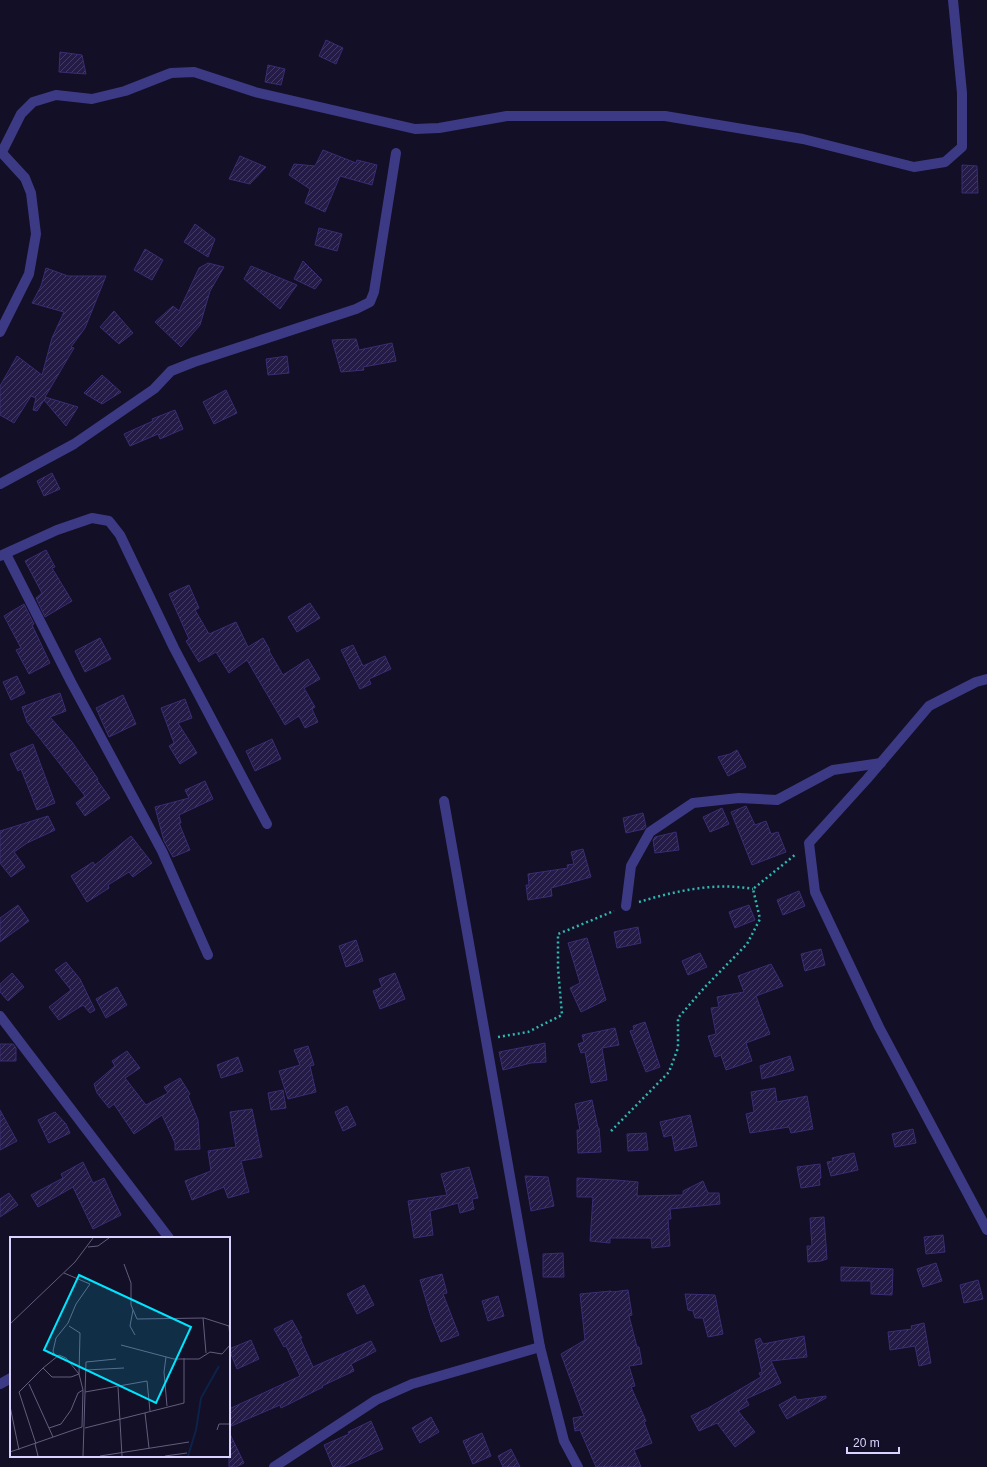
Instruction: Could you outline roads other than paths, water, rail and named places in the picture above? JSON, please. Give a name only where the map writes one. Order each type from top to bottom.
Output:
[{"type":"street","points":[[0,332],[29,274],[36,234],[31,193],[25,178],[1,151],[21,114],[33,102],[56,95],[92,99],[125,92],[171,73],[194,72],[255,92],[414,129],[439,128],[507,116],[665,116],[804,139],[914,167],[946,162],[962,147],[962,93],[953,0]]},
{"type":"street","points":[[0,484],[74,444],[154,389],[171,371],[194,362],[356,309],[370,302],[374,292],[396,153]]},
{"type":"street","points":[[208,955],[162,852],[3,555],[57,530],[92,518],[109,521],[120,535],[174,648],[267,824]]},
{"type":"street","points":[[987,679],[976,682],[929,706],[881,763],[809,843],[815,892],[879,1027],[987,1230]]},
{"type":"street","points":[[626,906],[631,866],[650,832],[693,803],[739,798],[778,800],[833,770],[881,763]]},
{"type":"street","points":[[444,801],[540,1346],[564,1441],[578,1467]]},
{"type":"street","points":[[0,1016],[168,1237]]},
{"type":"street","points":[[274,1467],[376,1400],[412,1384],[540,1346]]},
{"type":"street","points":[[0,1384],[10,1379]]}]
